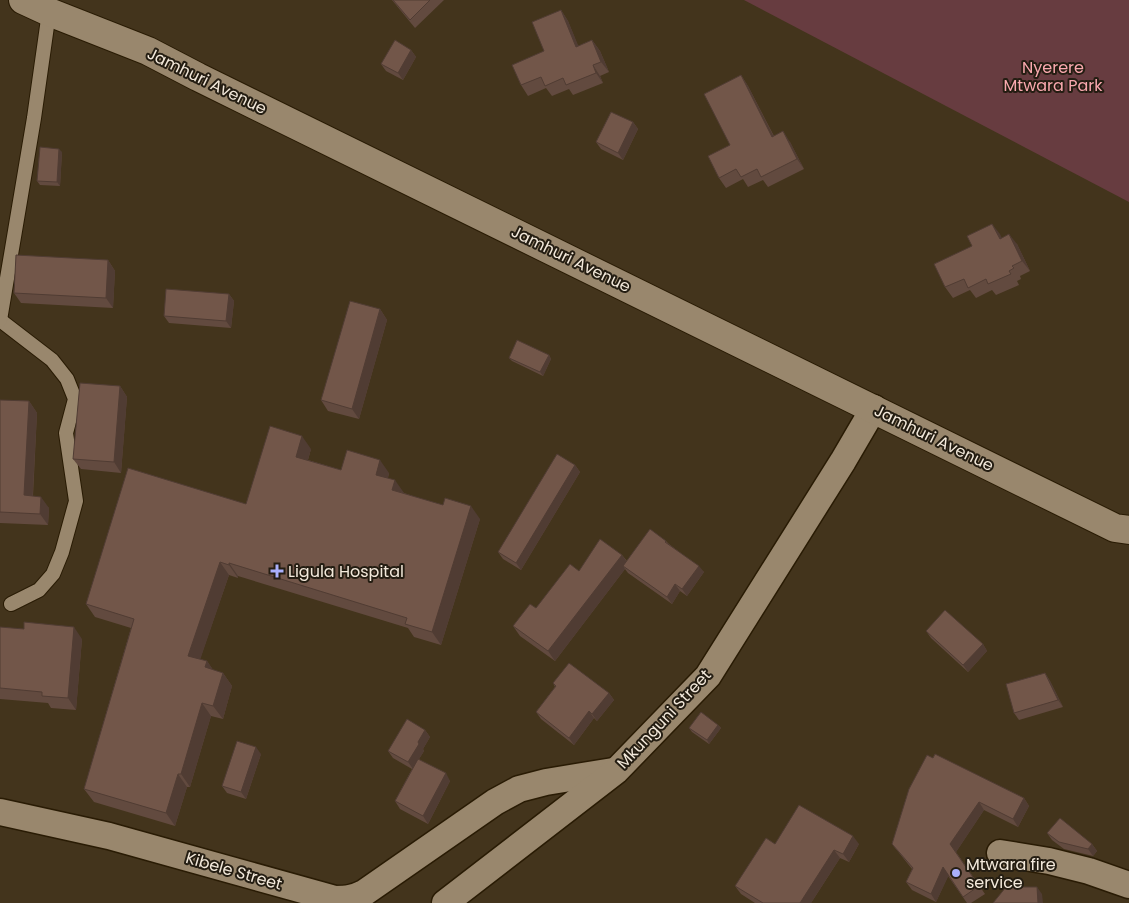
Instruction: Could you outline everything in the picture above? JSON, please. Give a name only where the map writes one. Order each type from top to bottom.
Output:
[{"type":"street","name":"Jamhuri Avenue","points":[[23,0],[148,51],[874,408],[1124,534]]},
{"type":"street","name":"Mkunguni Street","points":[[445,903],[616,771],[708,676],[843,461],[874,408]]},
{"type":"street","name":"Kibele Street","points":[[0,812],[109,836],[335,899],[345,899],[355,898],[364,893],[495,802],[519,789],[546,782],[616,771]]},
{"type":"street","points":[[1000,853],[1073,867],[1129,884]]},
{"type":"lane","points":[[11,604],[39,590],[53,574],[62,552],[76,501],[66,433],[75,399],[67,379],[52,360],[0,320],[49,12]]},
{"type":"green space","name":"Nyerere Mtwara Park","points":[[744,0],[1129,0],[1129,202]]},
{"type":"building","points":[[393,0],[430,0],[410,20]]},
{"type":"building","points":[[561,10],[576,47],[592,40],[601,62],[593,65],[596,73],[566,85],[563,78],[545,86],[541,77],[521,85],[512,65],[544,51],[532,22]]},
{"type":"building","points":[[395,40],[411,50],[398,73],[381,64]]},
{"type":"building","points":[[741,75],[772,137],[783,131],[797,159],[761,177],[757,169],[741,177],[736,169],[719,178],[708,156],[730,145],[704,94]]},
{"type":"building","points":[[611,112],[633,122],[618,153],[596,142]]},
{"type":"building","points":[[40,147],[59,149],[57,182],[37,181]]},
{"type":"building","points":[[992,224],[1000,239],[1009,234],[1022,261],[1012,266],[1014,268],[1009,271],[1011,274],[988,284],[986,279],[968,288],[964,279],[945,287],[934,264],[972,246],[967,236]]},
{"type":"building","points":[[16,255],[108,260],[106,298],[14,293]]},
{"type":"building","points":[[166,289],[229,294],[226,321],[164,316]]},
{"type":"building","points":[[350,301],[380,309],[352,409],[321,400]]},
{"type":"building","points":[[517,340],[549,355],[540,372],[509,358]]},
{"type":"building","points":[[80,383],[120,386],[114,462],[73,459]]},
{"type":"building","points":[[0,400],[29,401],[24,495],[41,497],[40,514],[0,512]]},
{"type":"building","points":[[270,426],[302,436],[296,457],[341,470],[347,450],[380,460],[376,475],[395,480],[392,490],[443,505],[445,498],[471,506],[432,632],[405,624],[407,618],[229,563],[229,565],[220,562],[188,656],[207,661],[205,667],[223,673],[213,706],[202,703],[181,774],[178,774],[166,813],[84,789],[134,619],[86,604],[128,468],[246,504]]},
{"type":"building","points":[[557,454],[575,465],[516,563],[498,552]]},
{"type":"building","points":[[650,529],[699,566],[682,589],[675,584],[667,597],[623,566]]},
{"type":"building","points":[[600,539],[622,555],[548,651],[513,626],[530,604],[536,608],[570,564],[579,571]]},
{"type":"building","points":[[945,610],[983,644],[963,665],[926,631]]},
{"type":"building","points":[[24,622],[74,627],[68,698],[42,696],[42,692],[0,688],[0,627],[24,629]]},
{"type":"building","points":[[569,663],[609,693],[592,714],[589,711],[569,738],[536,712],[556,686],[553,683]]},
{"type":"building","points":[[1045,673],[1058,700],[1014,713],[1006,684]]},
{"type":"building","points":[[701,712],[718,725],[707,740],[689,728]]},
{"type":"building","points":[[407,719],[425,730],[408,762],[388,751]]},
{"type":"building","points":[[237,741],[256,747],[241,792],[222,786]]},
{"type":"building","points":[[935,754],[1024,798],[1013,819],[979,802],[950,844],[979,886],[963,897],[943,867],[931,894],[906,882],[913,868],[892,844],[909,789],[927,755],[933,758]]},
{"type":"building","points":[[418,759],[446,773],[423,816],[395,801]]},
{"type":"building","points":[[799,805],[853,836],[843,854],[834,850],[800,903],[763,903],[735,886],[766,838],[775,844]]},
{"type":"building","points":[[1060,818],[1092,844],[1088,849],[1059,842],[1047,833]]},
{"type":"building","points":[[1006,887],[1037,887],[1038,903],[993,903]]},
{"type":"place","name":"Ligula Hospital","points":[[277,571]]},
{"type":"place","name":"Mtwara fire service","points":[[956,873]]}]
